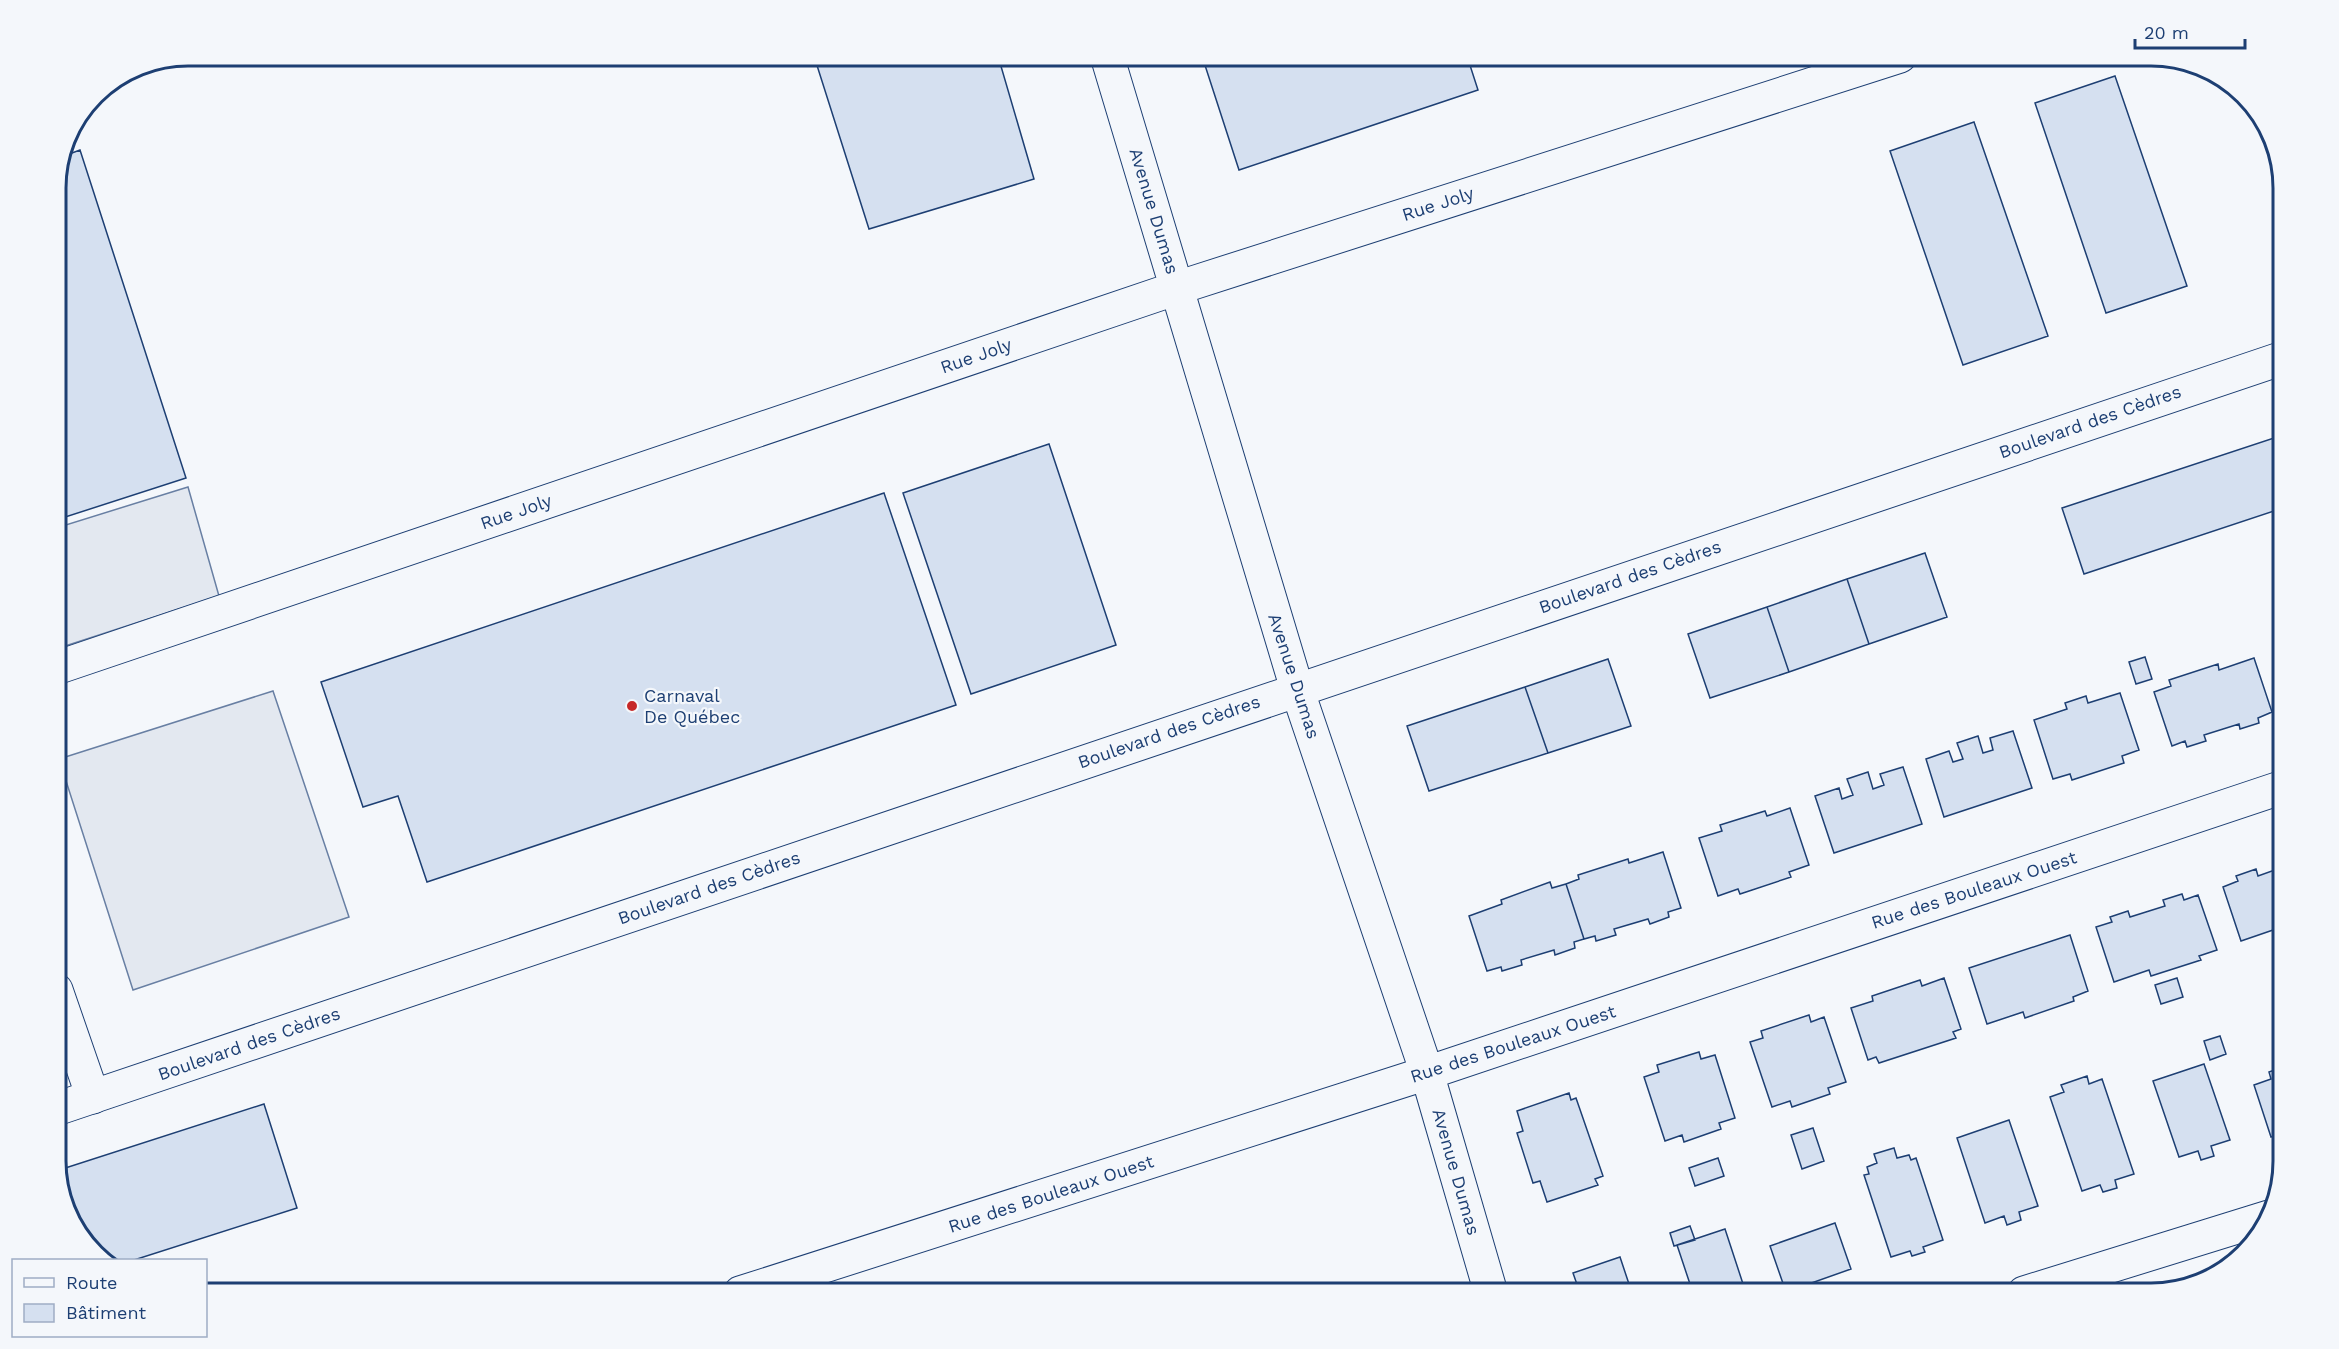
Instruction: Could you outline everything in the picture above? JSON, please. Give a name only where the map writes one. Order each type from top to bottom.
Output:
[{"type":"street","name":"Avenue Dumas","points":[[1110,66],[1297,689],[1427,1073],[1488,1283]]},
{"type":"street","name":"Rue Joly","points":[[66,665],[1177,288],[1869,66]]},
{"type":"street","name":"Boulevard des Cèdres","points":[[66,1106],[2273,361]]},
{"type":"street","name":"Rue des Bouleaux Ouest","points":[[771,1283],[1427,1073],[2273,790]]},
{"type":"street","points":[[66,1019],[93,1097]]},
{"type":"street","points":[[2056,1283],[2258,1220]]},
{"type":"shaded area","points":[[188,487],[219,596],[66,646],[66,525]]},
{"type":"shaded area","points":[[273,691],[349,917],[133,990],[66,781],[66,757]]},
{"type":"building","points":[[817,66],[1001,66],[1034,179],[869,229]]},
{"type":"building","points":[[1205,66],[1470,66],[1478,90],[1239,170]]},
{"type":"building","points":[[2115,76],[2187,286],[2106,313],[2035,103]]},
{"type":"building","points":[[1974,122],[2048,336],[1963,365],[1890,151]]},
{"type":"building","points":[[80,150],[186,478],[66,517],[66,180],[71,153]]},
{"type":"building","points":[[2273,438],[2273,511],[2084,574],[2062,508]]},
{"type":"building","points":[[1049,444],[1116,645],[971,694],[903,493]]},
{"type":"building","points":[[884,493],[956,705],[427,882],[398,796],[363,807],[321,682]]},
{"type":"building","points":[[1925,553],[1947,617],[1869,644],[1847,579]]},
{"type":"building","points":[[1847,579],[1869,644],[1789,672],[1767,607]]},
{"type":"building","points":[[1767,607],[1789,672],[1710,698],[1688,634]]},
{"type":"building","points":[[2145,657],[2152,679],[2136,684],[2129,662]]},
{"type":"building","points":[[2254,658],[2272,712],[2258,718],[2259,723],[2240,729],[2239,724],[2204,735],[2206,741],[2187,747],[2185,741],[2172,746],[2154,692],[2171,686],[2169,680],[2218,664],[2219,670]]},
{"type":"building","points":[[1608,659],[1631,726],[1548,753],[1525,687]]},
{"type":"building","points":[[1525,687],[1548,753],[1429,791],[1407,726]]},
{"type":"building","points":[[2120,693],[2139,750],[2122,756],[2124,763],[2072,780],[2070,774],[2053,779],[2034,720],[2067,709],[2065,703],[2086,696],[2088,703]]},
{"type":"building","points":[[2013,731],[2032,788],[1944,817],[1926,759],[1949,751],[1953,762],[1963,759],[1957,743],[1978,736],[1983,753],[1993,750],[1990,738]]},
{"type":"building","points":[[1903,767],[1922,824],[1834,853],[1815,796],[1839,788],[1842,799],[1853,795],[1847,779],[1868,772],[1873,789],[1884,785],[1880,774]]},
{"type":"building","points":[[1790,808],[1809,865],[1789,872],[1791,877],[1740,894],[1738,889],[1718,896],[1699,838],[1722,831],[1720,825],[1765,811],[1767,816]]},
{"type":"building","points":[[1663,852],[1681,908],[1668,912],[1669,917],[1650,924],[1648,919],[1614,929],[1616,935],[1596,941],[1595,936],[1584,939],[1566,884],[1579,879],[1578,875],[1628,859],[1629,863]]},
{"type":"building","points":[[2256,869],[2258,876],[2273,871],[2273,930],[2241,941],[2223,887],[2238,881],[2236,876]]},
{"type":"building","points":[[1550,882],[1552,888],[1566,884],[1584,939],[1574,942],[1575,948],[1555,955],[1554,950],[1521,960],[1522,965],[1502,971],[1501,967],[1487,971],[1469,916],[1502,904],[1501,900]]},
{"type":"building","points":[[2182,894],[2184,900],[2198,895],[2217,950],[2199,956],[2201,960],[2151,976],[2149,970],[2114,982],[2096,927],[2112,922],[2110,917],[2128,911],[2130,917],[2165,906],[2163,900]]},
{"type":"building","points":[[2070,935],[2088,991],[2073,997],[2074,1001],[2025,1018],[2023,1012],[1987,1024],[1969,968]]},
{"type":"building","points":[[1944,978],[1961,1029],[1953,1032],[1956,1038],[1879,1063],[1876,1057],[1868,1060],[1851,1008],[1873,1001],[1872,996],[1920,980],[1922,986]]},
{"type":"building","points":[[2177,978],[2183,997],[2161,1004],[2155,985]]},
{"type":"building","points":[[1809,1015],[1811,1022],[1824,1017],[1846,1082],[1828,1088],[1830,1094],[1792,1107],[1790,1101],[1772,1107],[1750,1042],[1763,1038],[1761,1031]]},
{"type":"building","points":[[2220,1036],[2226,1054],[2210,1060],[2204,1041]]},
{"type":"building","points":[[1699,1052],[1701,1059],[1715,1055],[1735,1118],[1719,1123],[1721,1129],[1684,1142],[1682,1135],[1665,1141],[1644,1077],[1659,1072],[1657,1065]]},
{"type":"building","points":[[2204,1064],[2230,1140],[2211,1146],[2214,1156],[2201,1160],[2198,1151],[2179,1157],[2153,1081]]},
{"type":"building","points":[[2273,1071],[2273,1136],[2271,1137],[2254,1085],[2271,1079],[2269,1072]]},
{"type":"building","points":[[2087,1076],[2089,1084],[2102,1079],[2134,1174],[2115,1180],[2117,1188],[2103,1192],[2100,1185],[2082,1191],[2050,1097],[2064,1092],[2061,1085]]},
{"type":"building","points":[[1569,1093],[1571,1100],[1576,1098],[1603,1176],[1595,1179],[1598,1185],[1547,1202],[1540,1181],[1533,1183],[1517,1133],[1523,1131],[1517,1111]]},
{"type":"building","points":[[264,1104],[297,1208],[137,1259],[115,1259],[96,1242],[79,1215],[72,1200],[66,1168]]},
{"type":"building","points":[[2009,1120],[2038,1206],[2019,1212],[2021,1220],[2007,1225],[2004,1216],[1985,1223],[1957,1138]]},
{"type":"building","points":[[1813,1128],[1824,1161],[1802,1169],[1791,1135]]},
{"type":"building","points":[[1894,1148],[1897,1158],[1909,1155],[1911,1160],[1916,1158],[1943,1240],[1923,1247],[1925,1252],[1912,1256],[1910,1251],[1891,1257],[1864,1175],[1869,1174],[1867,1167],[1877,1163],[1874,1154]]},
{"type":"building","points":[[1718,1158],[1724,1176],[1695,1186],[1689,1168]]},
{"type":"building","points":[[1835,1223],[1851,1269],[1811,1283],[1783,1283],[1770,1246]]},
{"type":"building","points":[[1690,1226],[1695,1240],[1674,1246],[1670,1233]]},
{"type":"building","points":[[1725,1229],[1743,1283],[1690,1283],[1677,1245]]},
{"type":"building","points":[[1620,1257],[1629,1283],[1576,1283],[1573,1273]]},
{"type":"place","name":"Carnaval De Québec","points":[[632,706]]}]
